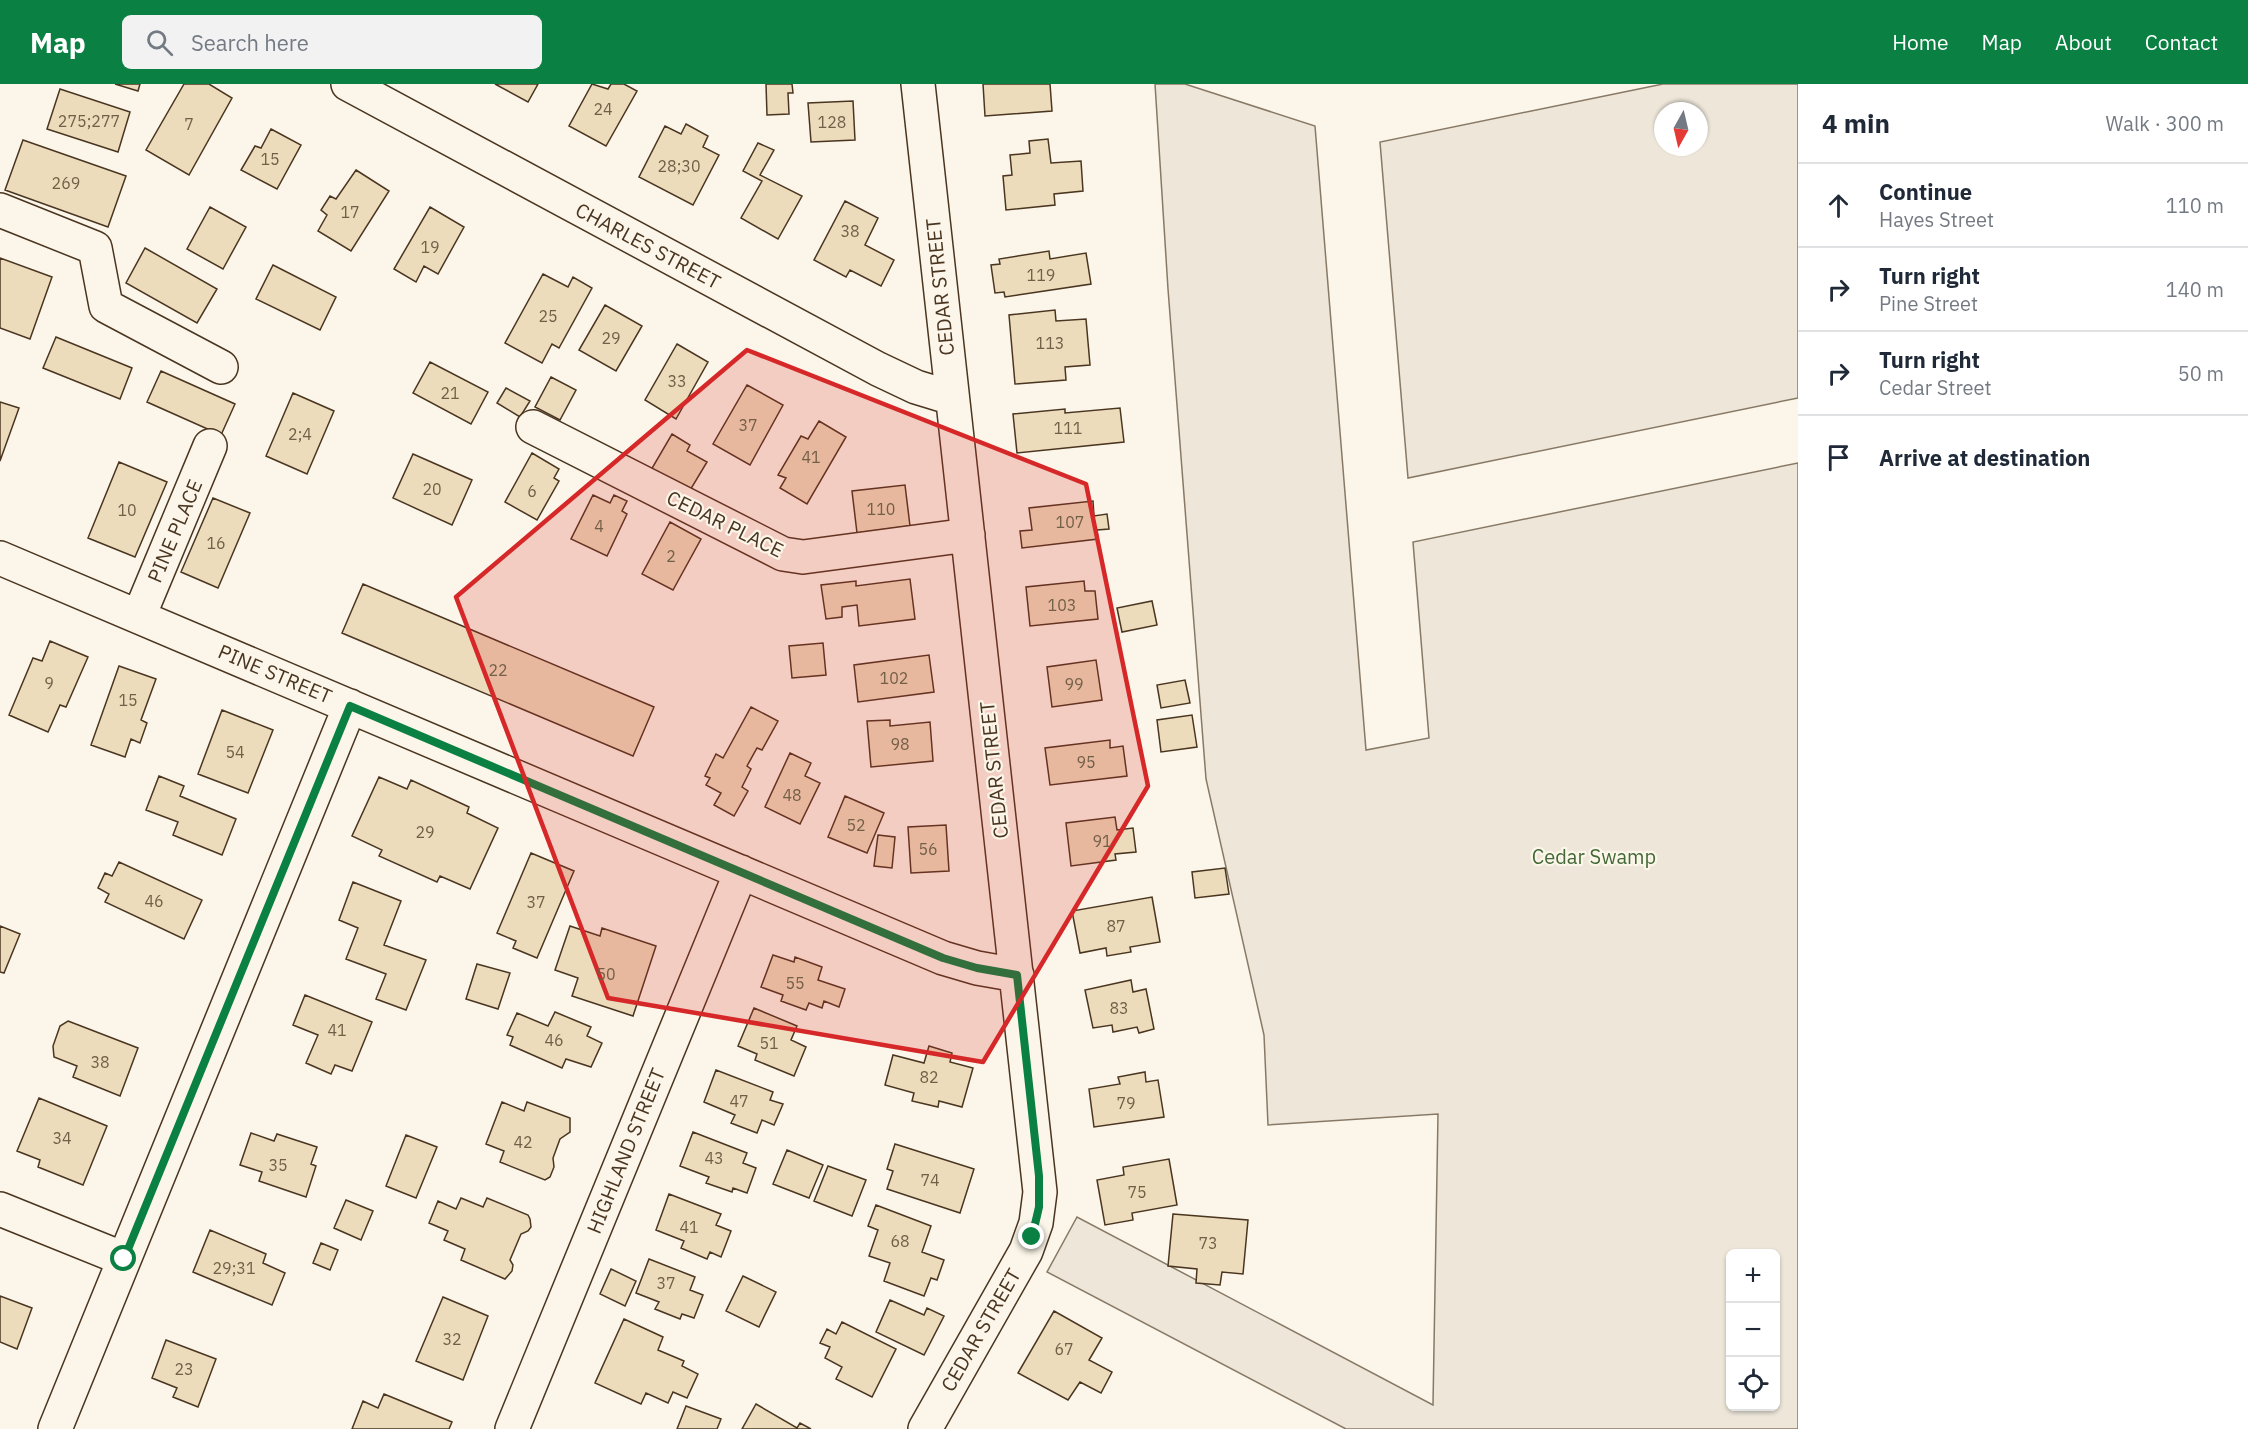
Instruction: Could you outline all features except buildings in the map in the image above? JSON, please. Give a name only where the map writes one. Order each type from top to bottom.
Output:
[{"type":"street","name":"CHARLES STREET","points":[[348,84],[878,369],[916,387],[952,398]]},
{"type":"street","name":"CEDAR STREET","points":[[918,84],[1039,1176],[1039,1207],[1026,1251],[925,1429]]},
{"type":"street","points":[[0,210],[95,248],[106,306],[221,367]]},
{"type":"street","name":"CEDAR PLACE","points":[[533,427],[783,554],[794,557],[968,535]]},
{"type":"street","name":"PINE PLACE","points":[[139,616],[210,446]]},
{"type":"street","name":"PINE STREET","points":[[0,558],[943,958],[977,968],[1017,975]]},
{"type":"street","points":[[55,1429],[350,706]]},
{"type":"street","name":"HIGHLAND STREET","points":[[512,1429],[741,872]]},
{"type":"street","points":[[0,1209],[124,1259]]},
{"type":"highlighted area","points":[[747,350],[1086,484],[1148,786],[983,1062],[608,998],[456,597]]},
{"type":"green space","name":"Cedar Swamp","points":[[1155,84],[1185,84],[1315,126],[1366,750],[1429,738],[1413,542],[1798,463],[1798,1429],[1346,1429],[1047,1272],[1077,1217],[1433,1405],[1438,1114],[1268,1125],[1264,1035],[1206,779],[1168,289]]},
{"type":"green space","points":[[1663,84],[1798,84],[1798,398],[1408,478],[1380,142]]},
{"type":"route","points":[[124,1259],[350,706],[943,958],[977,968],[1017,975],[1040,1192],[1032,1237]]}]
